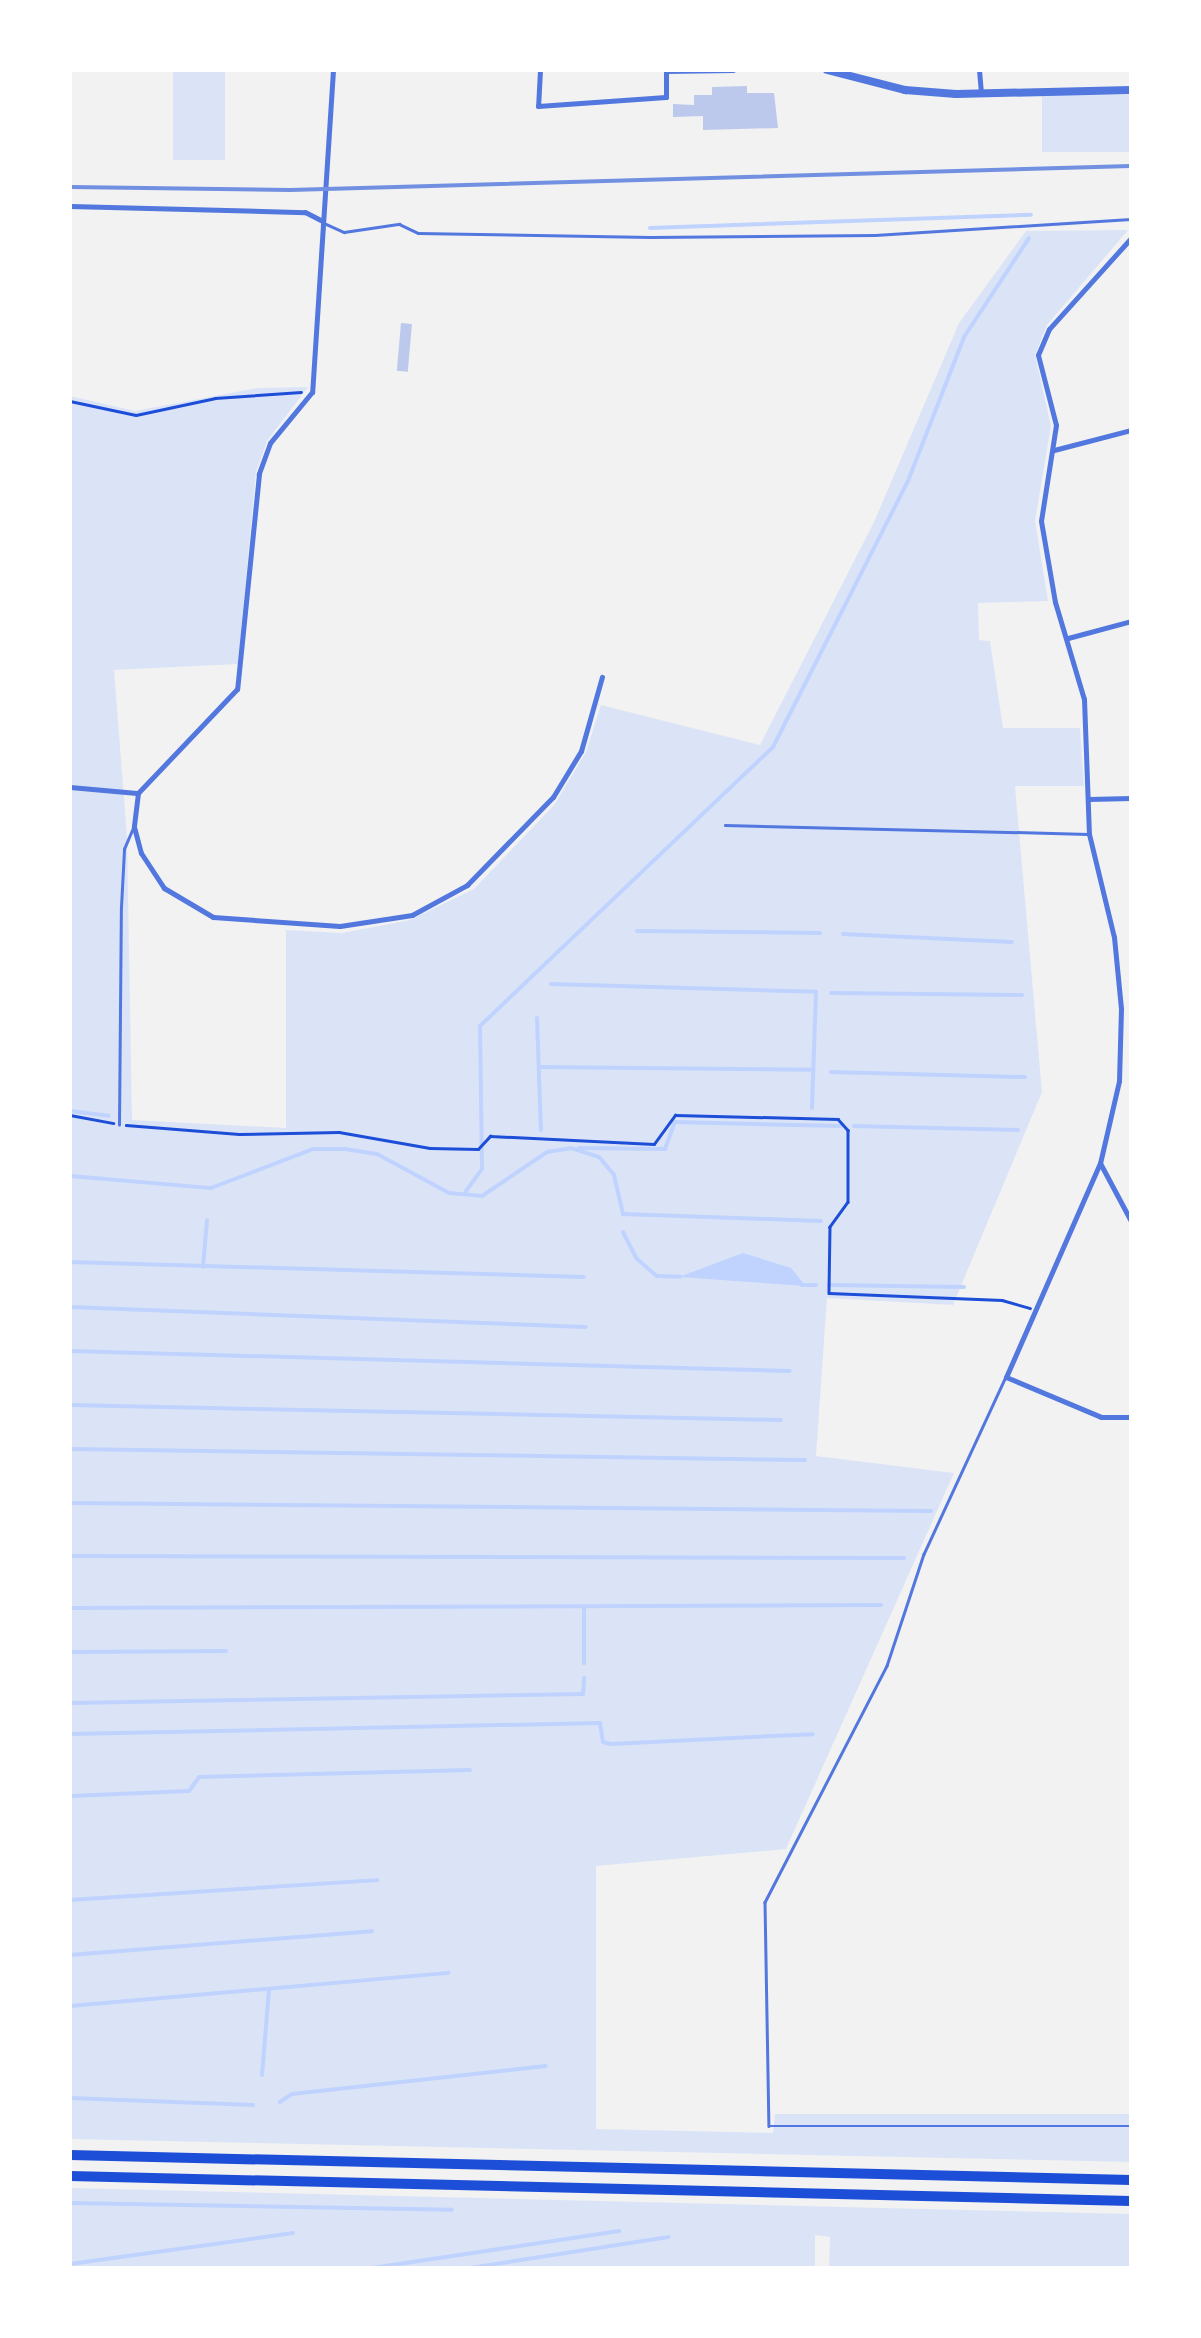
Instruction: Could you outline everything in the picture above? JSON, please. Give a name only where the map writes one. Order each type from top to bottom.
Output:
[{"type":"highway","points":[[70,2155],[1131,2180]]},
{"type":"highway","points":[[70,2176],[1131,2201]]},
{"type":"street","points":[[332,70],[312,392],[270,443],[259,474],[249,535],[246,660],[238,690],[138,793],[134,827],[141,853],[164,888],[213,917],[340,926],[412,915],[467,885],[553,798],[580,751],[602,677]]},
{"type":"street","points":[[540,70],[538,106],[666,97],[666,71],[733,70]]},
{"type":"street","points":[[827,70],[905,90],[1131,90]]},
{"type":"street","points":[[979,70],[980,93]]},
{"type":"street","points":[[70,206],[305,212],[321,220]]},
{"type":"street","points":[[1131,238],[1042,340],[1038,355],[1056,425],[1054,450],[1043,480],[1041,522],[1084,699],[1089,834],[1114,937],[1119,1081],[1100,1164],[1032,1308],[1006,1377],[1101,1417],[1131,1416]]},
{"type":"street","points":[[1054,450],[1131,430]]},
{"type":"street","points":[[1068,638],[1131,621]]},
{"type":"street","points":[[70,787],[138,793]]},
{"type":"street","points":[[1089,799],[1131,798]]},
{"type":"street","points":[[1119,1081],[1131,1078]]},
{"type":"street","points":[[1100,1164],[1130,1219]]},
{"type":"lane","points":[[321,220],[344,232],[398,224],[418,233],[650,237],[874,235],[1131,219]]},
{"type":"lane","points":[[725,825],[1089,834]]},
{"type":"lane","points":[[119,1124],[124,849],[134,827]]},
{"type":"lane","points":[[1006,1377],[924,1554],[886,1666],[764,1902],[770,2126],[1131,2126]]},
{"type":"path","points":[[70,401],[136,415],[215,398],[312,392]]},
{"type":"path","points":[[70,1115],[119,1124],[240,1134],[339,1132],[430,1148],[478,1149],[489,1142],[490,1136],[654,1144],[675,1115],[838,1119],[848,1130],[848,1202],[830,1227],[829,1293],[1002,1300],[1032,1308]]},
{"type":"shaded area","points":[[173,70],[225,70],[225,160],[173,160]]},
{"type":"shaded area","points":[[1042,95],[1131,95],[1131,152],[1042,152]]},
{"type":"shaded area","points":[[1128,230],[1047,325],[1035,355],[1051,426],[1035,521],[1048,601],[978,603],[979,640],[990,641],[1003,728],[1080,728],[1084,786],[1015,786],[1042,1092],[953,1305],[827,1298],[816,1456],[954,1473],[786,1849],[596,1866],[596,2129],[773,2133],[775,2114],[1131,2114],[1131,2162],[70,2139],[70,396],[135,411],[258,388],[308,387],[267,441],[256,472],[238,664],[114,670],[127,837],[132,1120],[286,1128],[286,930],[342,933],[410,920],[474,889],[554,805],[586,752],[601,705],[760,745],[874,522],[959,323],[1026,231]]},
{"type":"shaded area","points":[[70,2188],[1131,2214],[1131,2268],[829,2268],[830,2237],[815,2235],[815,2268],[70,2268]]},
{"type":"water","points":[[743,1253],[791,1268],[806,1286],[679,1277]]},
{"type":"building","points":[[747,86],[747,93],[774,93],[778,128],[703,130],[703,116],[673,117],[673,104],[694,105],[694,95],[712,95],[712,87]]},
{"type":"building","points":[[401,323],[412,324],[408,372],[397,371]]},
{"type":"waterway","points":[[650,228],[1031,215]]},
{"type":"waterway","points":[[466,1191],[482,1169],[480,1026],[773,747],[908,481],[964,337],[1029,238]]},
{"type":"waterway","points":[[637,931],[820,933]]},
{"type":"waterway","points":[[843,934],[1012,942]]},
{"type":"waterway","points":[[551,984],[816,992],[812,1108]]},
{"type":"waterway","points":[[831,993],[1022,995]]},
{"type":"waterway","points":[[537,1018],[541,1130]]},
{"type":"waterway","points":[[539,1067],[813,1070]]},
{"type":"waterway","points":[[831,1072],[1025,1077]]},
{"type":"waterway","points":[[70,1111],[109,1116]]},
{"type":"waterway","points":[[579,1148],[665,1149],[675,1122],[840,1126]]},
{"type":"waterway","points":[[854,1126],[1018,1130]]},
{"type":"waterway","points":[[70,1176],[211,1188],[313,1149],[345,1149],[377,1154],[449,1193],[482,1196],[547,1152],[571,1148],[599,1157],[614,1175],[623,1214],[821,1221]]},
{"type":"waterway","points":[[203,1267],[207,1220]]},
{"type":"waterway","points":[[623,1232],[636,1258],[657,1276],[680,1277]]},
{"type":"waterway","points":[[70,1262],[584,1277]]},
{"type":"waterway","points":[[802,1285],[816,1285]]},
{"type":"waterway","points":[[829,1285],[964,1287]]},
{"type":"waterway","points":[[70,1307],[586,1327]]},
{"type":"waterway","points":[[70,1351],[790,1371]]},
{"type":"waterway","points":[[70,1405],[781,1420]]},
{"type":"waterway","points":[[70,1449],[805,1460]]},
{"type":"waterway","points":[[70,1503],[931,1511]]},
{"type":"waterway","points":[[70,1556],[904,1558]]},
{"type":"waterway","points":[[70,1608],[881,1605]]},
{"type":"waterway","points":[[584,1608],[584,1663]]},
{"type":"waterway","points":[[70,1652],[226,1651]]},
{"type":"waterway","points":[[70,1703],[583,1694],[584,1678]]},
{"type":"waterway","points":[[70,1734],[600,1723],[603,1742],[611,1744],[813,1734]]},
{"type":"waterway","points":[[70,1796],[189,1791],[199,1777],[470,1770]]},
{"type":"waterway","points":[[70,1900],[377,1880]]},
{"type":"waterway","points":[[70,1955],[372,1931]]},
{"type":"waterway","points":[[70,2006],[449,1973]]},
{"type":"waterway","points":[[262,2075],[269,1990]]},
{"type":"waterway","points":[[280,2102],[292,2094],[545,2066]]},
{"type":"waterway","points":[[70,2098],[253,2105]]},
{"type":"waterway","points":[[70,2203],[452,2210]]},
{"type":"waterway","points":[[372,2268],[619,2231]]},
{"type":"waterway","points":[[70,2264],[293,2233]]},
{"type":"waterway","points":[[470,2268],[669,2237]]},
{"type":"railway","points":[[70,187],[290,190],[1131,166]]}]
